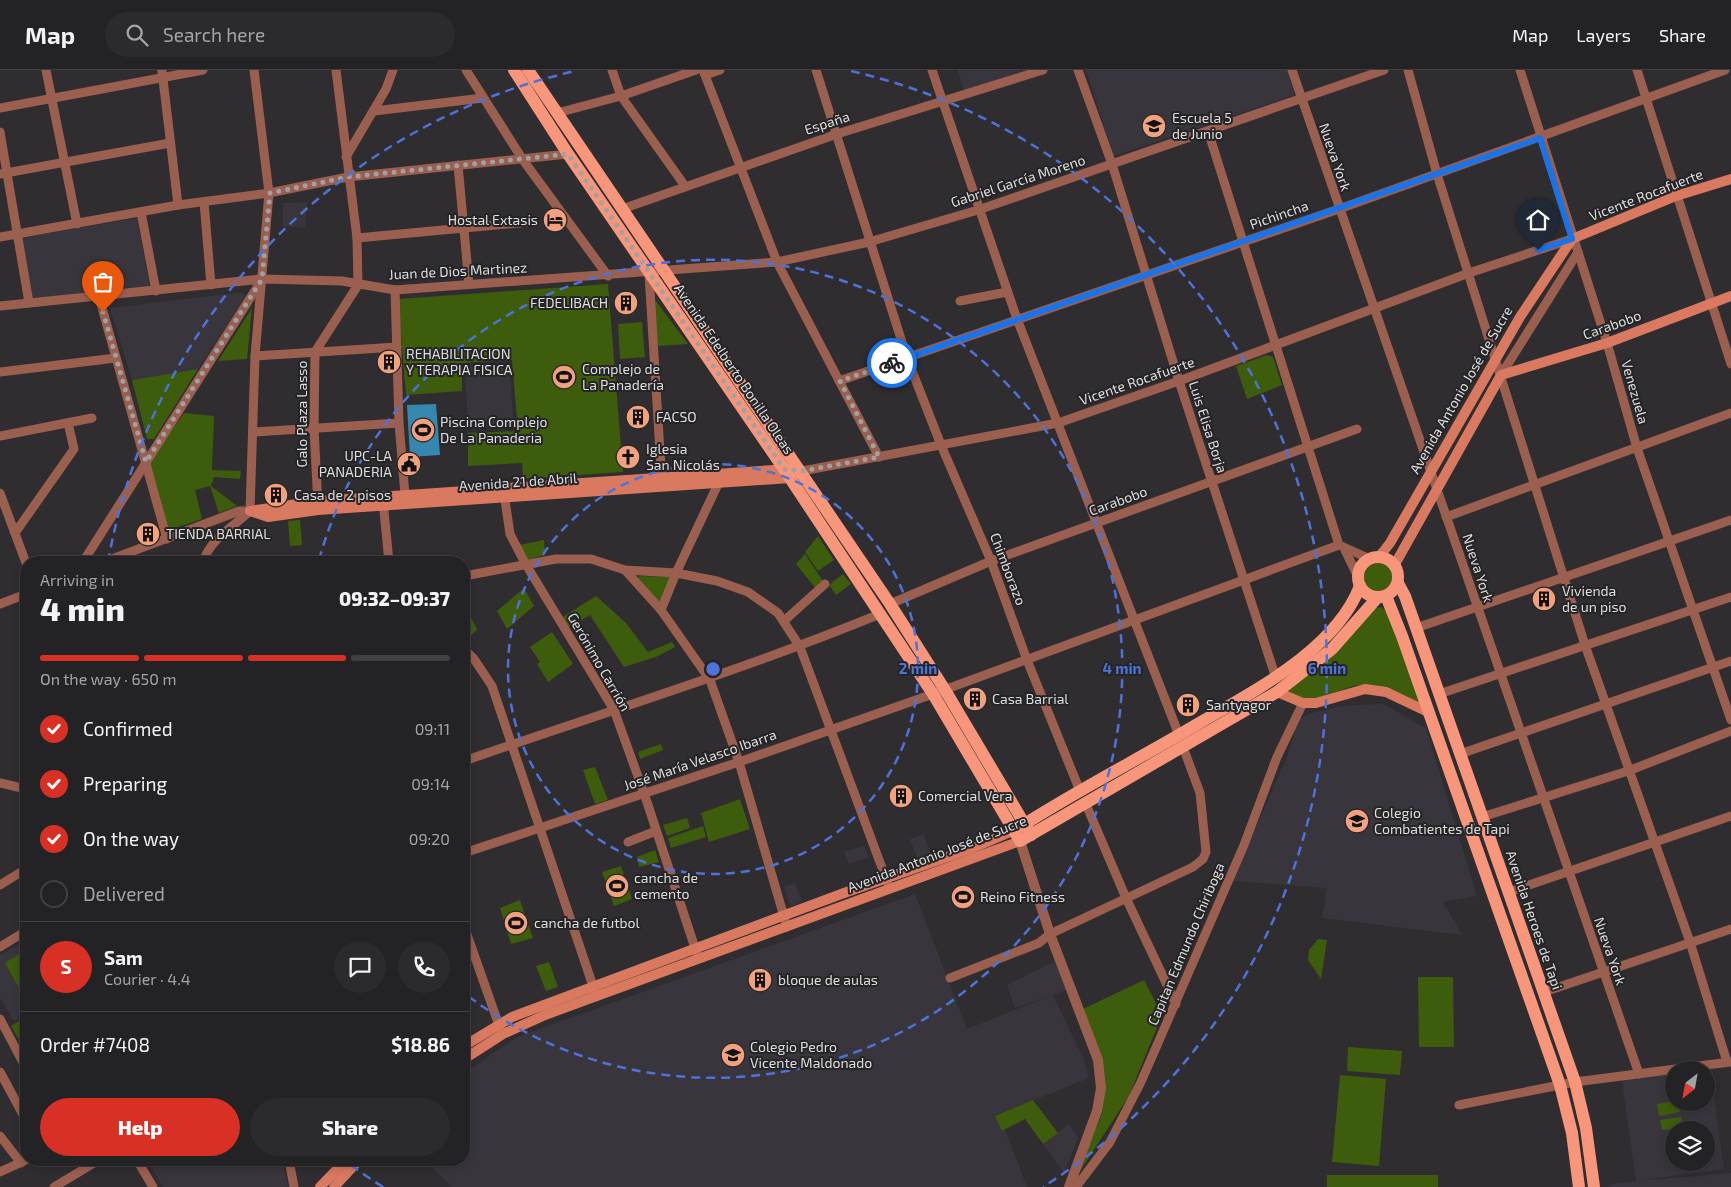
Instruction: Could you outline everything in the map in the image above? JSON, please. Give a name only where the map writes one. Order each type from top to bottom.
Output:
[{"type":"main road","name":"Avenida Edelberto Bonilla Oleas","points":[[514,70],[568,154],[787,473],[880,614],[939,692]]},
{"type":"main road","name":"Avenida Edelberto Bonilla Oleas","points":[[528,70],[802,471],[890,604],[939,692],[1023,832]]},
{"type":"main road","name":"Vicente Rocafuerte","points":[[1572,239],[1676,196],[1731,179]]},
{"type":"main road","name":"Avenida Antonio José de Sucre","points":[[1374,558],[1390,543],[1495,358],[1572,239]]},
{"type":"main road","name":"Carabobo","points":[[1501,375],[1607,343],[1710,302],[1731,296]]},
{"type":"main road","name":"Avenida Antonio José de Sucre","points":[[1394,566],[1501,375]]},
{"type":"main road","points":[[787,473],[802,471]]},
{"type":"main road","name":"Avenida 21 de Abril","points":[[250,511],[787,473]]},
{"type":"main road","name":"Avenida 21 de Abril","points":[[383,501],[405,495],[504,492]]},
{"type":"main road","points":[[1377,600],[1392,592],[1398,583],[1398,572],[1389,560],[1374,558],[1361,566],[1359,582],[1367,594],[1394,614],[1560,1085],[1572,1133],[1579,1187]]},
{"type":"main road","name":"Avenida Antonio José de Sucre","points":[[1181,741],[1276,678],[1322,640],[1350,607],[1359,582]]},
{"type":"main road","name":"Avenida Heroes de Tapi","points":[[1398,583],[1416,628],[1575,1082],[1586,1128],[1594,1187]]},
{"type":"main road","name":"Avenida Antonio José de Sucre","points":[[470,1043],[500,1029],[595,992],[1023,832],[1181,741],[1277,692],[1332,649],[1377,600]]},
{"type":"main road","points":[[1377,600],[1394,614]]},
{"type":"main road","points":[[1277,692],[1303,703],[1316,703],[1365,689],[1386,692],[1428,712]]},
{"type":"main road","name":"Avenida Antonio José de Sucre","points":[[470,1054],[500,1029]]},
{"type":"main road","points":[[320,1187],[347,1166]]},
{"type":"main road","points":[[334,1187],[350,1166]]},
{"type":"street","points":[[46,70],[77,224]]},
{"type":"street","points":[[0,108],[51,99],[162,73],[203,70]]},
{"type":"street","points":[[205,556],[207,549],[215,540],[250,511],[256,356],[270,193],[254,70]]},
{"type":"street","points":[[336,70],[357,238],[358,284]]},
{"type":"street","points":[[346,157],[386,89],[393,70]]},
{"type":"street","points":[[466,70],[524,160],[608,276]]},
{"type":"street","points":[[612,70],[621,96],[685,186]]},
{"type":"street","points":[[557,113],[621,96],[696,70]]},
{"type":"street","points":[[720,70],[704,73],[742,167],[777,262],[879,457]]},
{"type":"street","name":"Chimborazo","points":[[816,70],[907,358],[941,445],[991,561],[1027,660],[1083,796],[1126,898],[1176,1004]]},
{"type":"street","points":[[932,70],[978,210],[1017,319],[1200,793],[1206,852],[1203,859],[1193,867],[1050,934],[1040,943],[950,978]]},
{"type":"street","name":"España","points":[[622,209],[837,134],[1043,70]]},
{"type":"street","name":"Luis Elisa Borja","points":[[1078,70],[1112,164],[1179,381],[1276,678]]},
{"type":"street","name":"Nueva York","points":[[1292,70],[1431,470],[1499,674],[1639,1074]]},
{"type":"street","name":"Gabriel García Moreno","points":[[649,272],[777,262],[869,242],[978,210],[1384,70]]},
{"type":"street","points":[[1408,70],[1437,174],[1585,645],[1628,772],[1690,942],[1729,1062],[1575,1082],[1459,1105]]},
{"type":"street","name":"Venezuela","points":[[1520,70],[1572,239],[1578,252],[1607,343],[1636,447],[1731,720]]},
{"type":"street","points":[[1637,70],[1731,364]]},
{"type":"street","name":"Pichincha","points":[[840,381],[1339,209],[1647,100],[1725,70]]},
{"type":"street","points":[[162,73],[178,205]]},
{"type":"street","points":[[374,111],[483,98]]},
{"type":"street","points":[[1208,131],[1342,547],[1359,582]]},
{"type":"street","points":[[0,132],[3,174],[29,303]]},
{"type":"street","points":[[3,174],[170,143]]},
{"type":"street","points":[[0,237],[178,205],[270,193],[348,177],[568,154]]},
{"type":"street","points":[[458,165],[469,284]]},
{"type":"street","points":[[204,202],[211,285]]},
{"type":"street","points":[[141,212],[156,291]]},
{"type":"street","points":[[357,238],[464,226],[530,222]]},
{"type":"street","name":"Vicente Rocafuerte","points":[[802,471],[1058,423],[1179,381],[1373,307],[1572,239]]},
{"type":"street","name":"Avenida Antonio José de Sucre","points":[[1501,375],[1578,252]]},
{"type":"street","points":[[649,272],[661,481]]},
{"type":"street","name":"Juan de Dios Martinez","points":[[0,306],[262,279],[342,281],[395,290],[649,272]]},
{"type":"street","points":[[87,556],[262,279]]},
{"type":"street","name":"Galo Plaza Lasso","points":[[318,506],[314,428],[315,352],[358,284]]},
{"type":"street","points":[[395,290],[399,423],[405,495]]},
{"type":"street","points":[[960,301],[1007,292]]},
{"type":"street","points":[[99,297],[167,539]]},
{"type":"street","points":[[256,356],[397,347]]},
{"type":"street","points":[[0,372],[116,358]]},
{"type":"street","points":[[1446,516],[1731,413]]},
{"type":"street","points":[[0,436],[92,418]]},
{"type":"street","points":[[15,534],[74,449],[68,423]]},
{"type":"street","points":[[253,432],[399,423]]},
{"type":"street","name":"Carabobo","points":[[890,604],[991,561],[1308,445],[1357,429]]},
{"type":"street","points":[[661,610],[719,477]]},
{"type":"street","points":[[0,492],[23,556]]},
{"type":"street","name":"Gerónimo Carrión","points":[[504,492],[510,534],[525,563],[614,710],[644,793],[697,954]]},
{"type":"street","points":[[383,501],[388,556]]},
{"type":"street","name":"Avenida 21 de Abril","points":[[120,556],[239,511],[250,511]]},
{"type":"street","points":[[1416,628],[1476,606],[1670,543],[1731,520]]},
{"type":"street","points":[[1342,547],[1374,558]]},
{"type":"street","name":"José María Velasco Ibarra","points":[[470,851],[739,762],[939,692],[1243,580],[1342,547]]},
{"type":"street","points":[[470,575],[556,558],[591,559],[625,570],[676,573],[717,581],[748,592],[778,613],[800,647],[829,730],[888,884]]},
{"type":"street","points":[[625,570],[661,610],[710,680],[739,762],[785,922]]},
{"type":"street","points":[[784,622],[825,584]]},
{"type":"street","points":[[0,604],[20,596]]},
{"type":"street","points":[[1439,694],[1731,597]]},
{"type":"street","points":[[470,759],[614,710],[710,680],[800,647],[880,614]]},
{"type":"street","points":[[470,656],[488,678],[595,992]]},
{"type":"street","points":[[1460,754],[1731,661]]},
{"type":"street","name":"Capitan Edmundo Chiriboga","points":[[1076,1187],[1110,1142],[1141,1082],[1244,845],[1277,757],[1303,703]]},
{"type":"street","points":[[1482,817],[1543,800],[1628,772],[1731,731]]},
{"type":"street","points":[[0,783],[20,788]]},
{"type":"street","points":[[1508,892],[1731,816]]},
{"type":"street","points":[[628,842],[656,831]]},
{"type":"street","points":[[1023,832],[1026,861],[1050,934],[1098,1060],[1101,1088],[1097,1111],[1069,1187]]},
{"type":"street","points":[[0,885],[20,873]]},
{"type":"street","points":[[1544,992],[1731,928]]},
{"type":"street","points":[[0,947],[20,935]]},
{"type":"street","points":[[470,943],[500,1029]]},
{"type":"street","points":[[0,1019],[20,1057]]},
{"type":"street","points":[[0,1072],[20,1109]]},
{"type":"street","points":[[0,1136],[20,1158]]},
{"type":"street","points":[[0,1172],[20,1162]]},
{"type":"street","points":[[58,1186],[90,1166]]},
{"type":"street","points":[[141,1166],[153,1187]]},
{"type":"street","points":[[290,1166],[294,1187]]},
{"type":"shaded area","points":[[957,70],[1024,70],[964,90]]},
{"type":"shaded area","name":"Escuela 5 de Junio","points":[[1086,70],[1287,70],[1295,95],[1114,156]]},
{"type":"shaded area","points":[[307,202],[305,228],[283,226],[283,203]]},
{"type":"shaded area","points":[[137,218],[150,288],[32,300],[22,238]]},
{"type":"shaded area","points":[[242,292],[246,296],[198,369],[132,380],[110,308]]},
{"type":"shaded area","points":[[509,363],[514,427],[468,428],[465,366]]},
{"type":"shaded area","name":"Colegio Combatientes de Tapi","points":[[1383,704],[1426,728],[1477,896],[1443,902],[1462,935],[1322,918],[1327,888],[1232,881],[1285,762],[1299,720],[1308,714],[1341,706]]},
{"type":"shaded area","points":[[923,834],[931,854],[918,860],[910,839]]},
{"type":"shaded area","points":[[864,846],[869,857],[849,864],[844,852]]},
{"type":"shaded area","points":[[795,883],[802,902],[790,906],[784,886]]},
{"type":"shaded area","name":"Colegio Pedro Vicente Maldonado","points":[[915,894],[967,1029],[1050,996],[1015,1008],[1007,985],[1055,961],[1066,990],[1053,995],[1084,1060],[1089,1078],[999,1114],[1027,1187],[452,1187],[431,1166],[470,1166],[470,1069],[517,1037]]},
{"type":"shaded area","points":[[20,943],[20,1017],[14,1021],[0,998],[0,955]]},
{"type":"shaded area","points":[[1665,1074],[1665,1111],[1715,1111],[1715,1105],[1724,1169],[1715,1170],[1715,1121],[1665,1121],[1665,1171],[1710,1171],[1637,1181],[1731,1173],[1731,1187],[1607,1187],[1612,1184],[1636,1181],[1622,1080]]},
{"type":"shaded area","points":[[1069,1124],[1078,1138],[1064,1173],[1043,1144]]},
{"type":"shaded area","points":[[151,1166],[283,1166],[288,1187],[163,1187]]},
{"type":"green space","name":"Complejo de La Panadería","points":[[608,284],[623,472],[523,479],[522,463],[468,466],[468,433],[518,431],[512,360],[462,363],[462,391],[406,395],[398,299]]},
{"type":"green space","points":[[656,301],[688,344],[657,346],[653,302]]},
{"type":"green space","points":[[252,308],[247,359],[218,361]]},
{"type":"green space","points":[[642,322],[645,357],[620,359],[618,324]]},
{"type":"green space","points":[[1267,355],[1273,357],[1282,385],[1247,399],[1236,366]]},
{"type":"green space","points":[[198,369],[154,439],[147,439],[132,380]]},
{"type":"green space","points":[[184,413],[214,416],[212,470],[241,471],[240,479],[214,477],[211,486],[237,506],[219,513],[210,486],[195,490],[202,519],[169,530],[149,462]]},
{"type":"green space","points":[[300,520],[302,545],[290,546],[288,521]]},
{"type":"green space","points":[[818,536],[834,560],[818,571],[805,552]]},
{"type":"green space","points":[[544,540],[545,555],[527,560],[519,545]]},
{"type":"green space","points":[[805,554],[825,584],[817,590],[796,564]]},
{"type":"green space","points":[[1378,563],[1388,567],[1392,577],[1388,587],[1378,591],[1368,587],[1364,577],[1368,567]]},
{"type":"green space","points":[[843,574],[851,584],[836,595],[829,585]]},
{"type":"green space","points":[[639,576],[669,577],[670,580],[660,603],[638,578]]},
{"type":"green space","points":[[524,588],[534,606],[507,629],[497,611]]},
{"type":"green space","points":[[596,596],[626,623],[648,652],[672,642],[675,647],[656,657],[624,667],[590,615],[567,628],[561,618]]},
{"type":"green space","points":[[1381,607],[1389,613],[1421,704],[1394,690],[1371,685],[1349,687],[1314,699],[1296,697],[1286,692],[1376,608]]},
{"type":"green space","points":[[470,616],[477,629],[470,637]]},
{"type":"green space","points":[[552,632],[573,664],[548,682],[537,664],[540,662],[530,647]]},
{"type":"green space","points":[[661,744],[663,750],[640,759],[638,752]]},
{"type":"green space","points":[[595,767],[608,800],[595,804],[583,770]]},
{"type":"green space","points":[[740,799],[750,829],[709,842],[701,813]]},
{"type":"green space","points":[[687,818],[690,828],[667,836],[663,825]]},
{"type":"green space","points":[[703,826],[706,837],[671,848],[668,838]]},
{"type":"green space","points":[[655,850],[659,862],[639,867],[637,857]]},
{"type":"green space","name":"cancha de cemento","points":[[621,866],[632,899],[614,906],[602,872]]},
{"type":"green space","name":"cancha de futbol","points":[[520,900],[533,938],[511,944],[500,908]]},
{"type":"green space","points":[[1318,939],[1327,940],[1321,979],[1308,960],[1309,950]]},
{"type":"green space","points":[[20,954],[20,990],[5,963]]},
{"type":"green space","points":[[549,962],[558,987],[546,991],[536,966]]},
{"type":"green space","points":[[1418,977],[1453,977],[1454,1047],[1419,1047]]},
{"type":"green space","points":[[1144,980],[1162,1015],[1129,1096],[1076,1177],[1102,1114],[1104,1088],[1083,1009]]},
{"type":"green space","points":[[20,1021],[20,1042],[11,1026]]},
{"type":"green space","points":[[1348,1047],[1402,1051],[1400,1075],[1347,1071]]},
{"type":"green space","points":[[1340,1075],[1386,1079],[1379,1166],[1332,1162]]},
{"type":"green space","points":[[1033,1100],[1058,1133],[1043,1144],[1025,1119],[1002,1131],[995,1116]]},
{"type":"green space","points":[[1665,1103],[1665,1111],[1680,1112],[1659,1116],[1657,1104]]},
{"type":"green space","points":[[1681,1117],[1682,1121],[1665,1121],[1665,1130],[1662,1130],[1660,1120]]},
{"type":"green space","points":[[1327,1175],[1438,1175],[1438,1187],[1327,1187]]},
{"type":"water","name":"Piscina Complejo De La Panaderia","points":[[436,404],[440,455],[410,457],[407,405]]},
{"type":"way so far","points":[[103,312],[146,462],[262,279],[270,193],[348,177],[568,154],[784,469],[802,471],[879,457],[840,381],[892,363]]},
{"type":"place","name":"Escuela 5 de Junio","points":[[1154,126]]},
{"type":"place","name":"Hostal Extasis","points":[[555,220]]},
{"type":"place","name":"FEDELIBACH","points":[[626,303]]},
{"type":"place","name":"REHABILITACION Y TERAPIA FISICA","points":[[389,362]]},
{"type":"place","name":"Complejo de La Panadería","points":[[564,377]]},
{"type":"place","name":"FACSO","points":[[638,417]]},
{"type":"place","name":"Piscina Complejo De La Panaderia","points":[[423,430]]},
{"type":"place","name":"Iglesia San Nicolás","points":[[628,457]]},
{"type":"place","name":"UPC-LA PANADERIA","points":[[409,464]]},
{"type":"place","name":"Casa de 2 pisos","points":[[276,495]]},
{"type":"place","name":"TIENDA BARRIAL","points":[[148,534]]},
{"type":"place","name":"Vivienda de un piso","points":[[1544,599]]},
{"type":"place","name":"Casa Barrial","points":[[975,699]]},
{"type":"place","name":"Santyagor","points":[[1188,705]]},
{"type":"place","name":"Comercial Vera","points":[[901,796]]},
{"type":"place","name":"Colegio Combatientes de Tapi","points":[[1357,821]]},
{"type":"place","name":"cancha de cemento","points":[[617,886]]},
{"type":"place","name":"Reino Fitness","points":[[963,897]]},
{"type":"place","name":"cancha de futbol","points":[[516,923]]},
{"type":"place","name":"bloque de aulas","points":[[760,980]]},
{"type":"place","name":"Colegio Pedro Vicente Maldonado","points":[[733,1055]]},
{"type":"route","points":[[892,363],[1540,138],[1572,239],[1538,250]]}]
